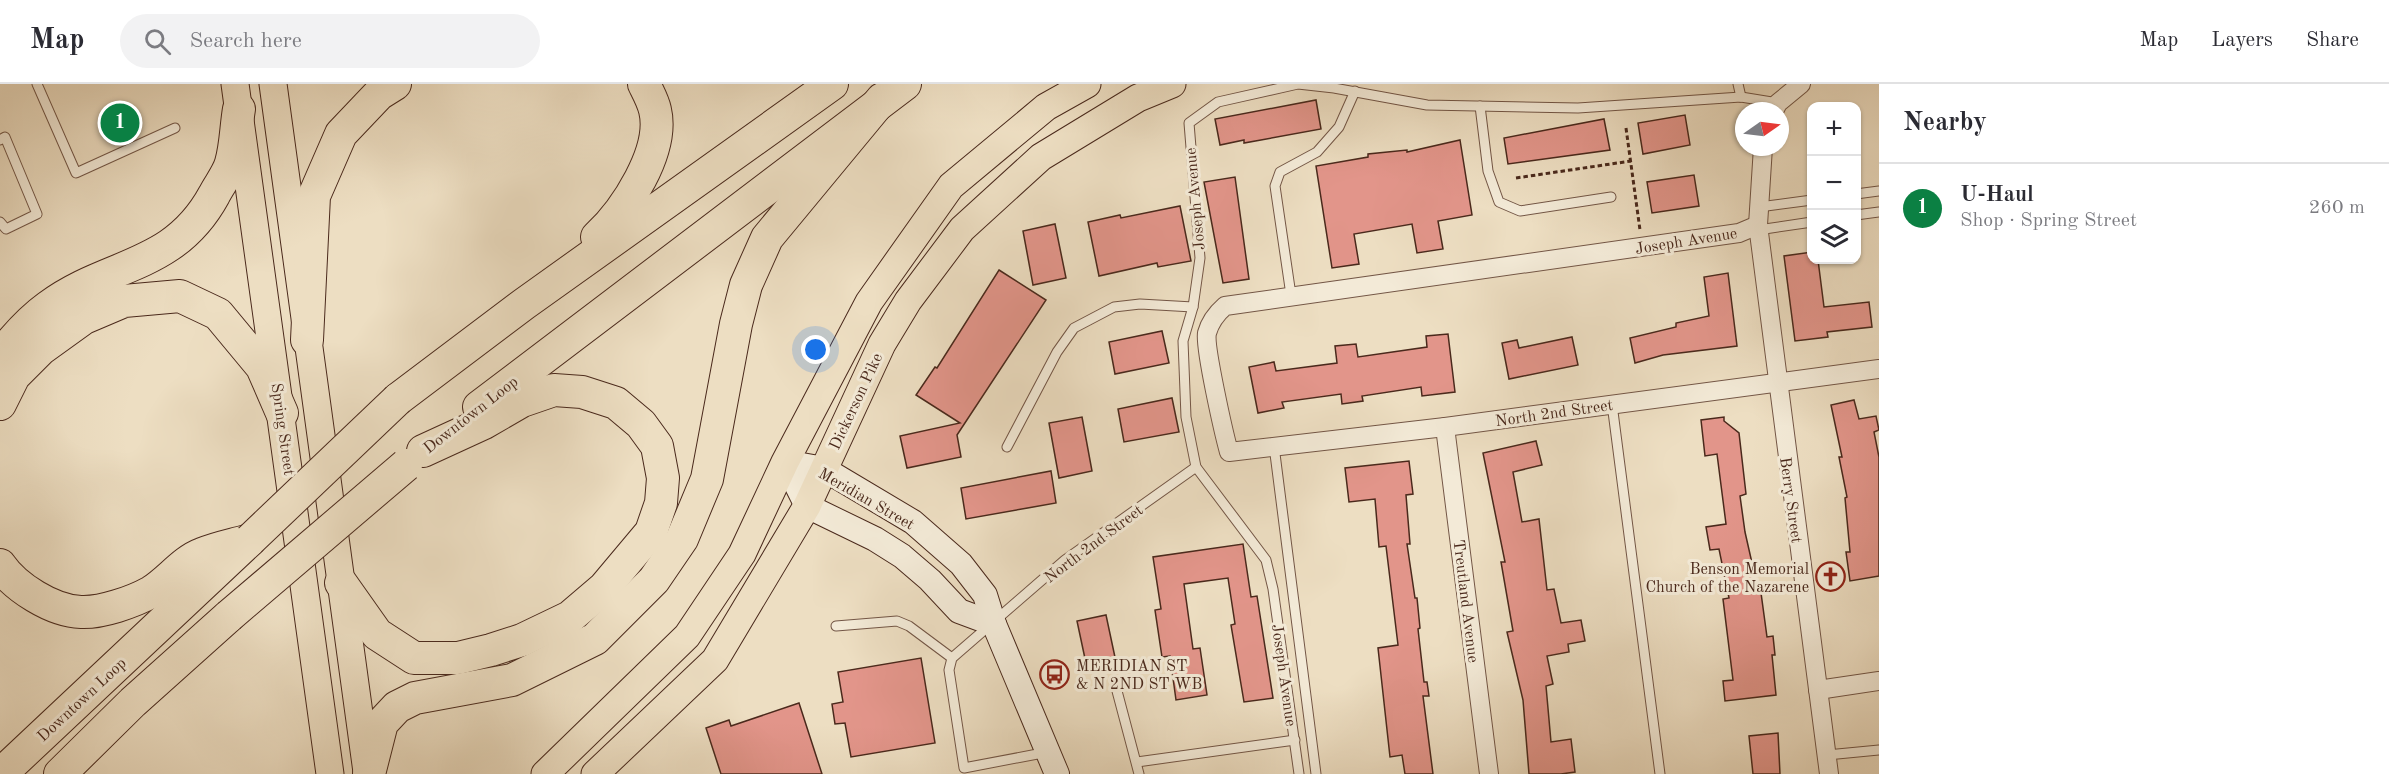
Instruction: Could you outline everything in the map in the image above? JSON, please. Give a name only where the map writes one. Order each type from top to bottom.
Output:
[{"type":"highway","points":[[307,340],[314,196],[341,134],[379,94],[395,84]]},
{"type":"highway","points":[[524,304],[613,222],[639,183],[653,145],[656,111],[644,84]]},
{"type":"highway","name":"Downtown Loop","points":[[1,774],[398,399],[524,304],[832,84]]},
{"type":"highway","points":[[368,774],[382,723],[397,706],[415,698],[512,680],[554,660],[595,639],[654,580],[682,539],[707,479],[736,324],[746,285],[767,238],[893,92]]},
{"type":"highway","name":"Downtown Loop","points":[[60,774],[134,702],[229,616],[414,458],[893,92]]},
{"type":"highway","points":[[0,356],[12,340],[48,307],[81,288],[168,248],[190,230],[208,205],[231,164],[237,96]]},
{"type":"highway","points":[[0,404],[14,376],[41,349],[84,318],[124,302],[180,296],[218,314],[262,367],[282,413]]},
{"type":"highway","points":[[341,583],[377,634],[414,658],[458,658],[522,640],[570,617],[604,588],[625,565],[651,532],[661,503],[663,478],[657,446],[641,423],[616,403],[582,392],[554,390],[522,401],[414,458]]},
{"type":"highway","points":[[0,565],[10,579],[43,599],[66,609],[82,612],[105,608],[150,592],[200,554],[250,540]]},
{"type":"highway","points":[[90,774],[134,702]]},
{"type":"main road","points":[[273,84],[368,774]]},
{"type":"main road","name":"Dickerson Pike","points":[[545,774],[687,636],[742,554],[784,462],[869,302],[951,186],[1046,107],[1087,84]]},
{"type":"main road","name":"Dickerson Pike","points":[[595,774],[715,660],[807,506],[882,344],[908,301],[962,230],[1041,157],[1138,98],[1172,84]]},
{"type":"main road","name":"Spring Street","points":[[237,96],[330,774]]},
{"type":"street","name":"Joseph Avenue","points":[[1781,102],[1801,84]]},
{"type":"street","points":[[1758,221],[1762,156]]},
{"type":"street","name":"Joseph Avenue","points":[[1229,452],[1222,428],[1206,334],[1216,314],[1225,306],[1739,233],[1758,221]]},
{"type":"street","name":"Berry Street","points":[[1758,221],[1776,383],[1829,774]]},
{"type":"street","name":"North 2nd Street","points":[[1229,452],[1445,427],[1879,369]]},
{"type":"street","name":"Treutland Avenue","points":[[1445,427],[1489,774]]},
{"type":"street","name":"Meridian Street","points":[[784,462],[824,469],[913,522],[961,564],[985,595],[994,624],[1052,763]]},
{"type":"street","name":"Meridian Street","points":[[784,462],[807,506],[875,539],[902,556],[930,580],[959,611],[994,624]]},
{"type":"street","points":[[1818,690],[1879,681]]},
{"type":"lane","points":[[37,84],[75,173],[175,128]]},
{"type":"lane","name":"Joseph Avenue","points":[[1299,774],[1273,589],[1266,560],[1196,467],[1186,417],[1183,341],[1193,307],[1200,258],[1189,123],[1218,102],[1298,84],[1355,91],[1427,105],[1578,108],[1741,97],[1758,102]]},
{"type":"lane","points":[[1738,84],[1741,97]]},
{"type":"lane","points":[[1291,295],[1275,186],[1280,172],[1317,152],[1339,127],[1355,91]]},
{"type":"lane","points":[[1480,106],[1488,171],[1499,202],[1520,211],[1611,197]]},
{"type":"lane","points":[[0,140],[4,137],[37,214],[6,229],[0,222]]},
{"type":"lane","points":[[1861,193],[1879,190]]},
{"type":"lane","points":[[1758,221],[1807,202]]},
{"type":"lane","points":[[1861,214],[1879,212]]},
{"type":"lane","points":[[1758,221],[1807,222]]},
{"type":"lane","points":[[1007,447],[1057,352],[1074,328],[1114,307],[1140,304],[1193,307]]},
{"type":"lane","points":[[1612,404],[1660,774]]},
{"type":"lane","points":[[1274,445],[1316,774]]},
{"type":"lane","name":"North 2nd Street","points":[[952,658],[994,624],[1065,560],[1196,467]]},
{"type":"lane","points":[[836,626],[897,621],[909,626],[952,658],[949,670],[964,768],[995,763],[1052,763]]},
{"type":"lane","points":[[1117,691],[1139,774]]},
{"type":"lane","points":[[1137,762],[1295,740]]},
{"type":"lane","points":[[1827,755],[1879,750]]},
{"type":"lane","points":[[995,763],[999,774]]},
{"type":"path","points":[[1626,128],[1641,238]]},
{"type":"path","points":[[1516,178],[1630,161]]},
{"type":"building","points":[[1316,100],[1321,129],[1220,145],[1215,119]]},
{"type":"building","points":[[1685,115],[1690,145],[1643,154],[1638,123]]},
{"type":"building","points":[[1604,119],[1610,150],[1508,164],[1504,138]]},
{"type":"building","points":[[1460,140],[1472,215],[1438,221],[1443,249],[1417,253],[1412,224],[1354,234],[1359,264],[1332,268],[1316,166],[1368,157],[1368,154],[1407,150],[1407,152]]},
{"type":"building","points":[[1694,175],[1699,206],[1652,213],[1647,182]]},
{"type":"building","points":[[1235,177],[1249,279],[1223,283],[1204,182]]},
{"type":"building","points":[[1180,206],[1191,261],[1158,267],[1157,263],[1099,276],[1088,222]]},
{"type":"building","points":[[1055,224],[1066,278],[1033,285],[1023,231]]},
{"type":"building","points":[[1807,253],[1807,264],[1819,264],[1824,307],[1869,302],[1872,327],[1827,332],[1828,337],[1795,341],[1784,256]]},
{"type":"building","points":[[999,270],[1046,300],[957,435],[961,457],[907,468],[900,436],[960,423],[916,395],[935,367],[937,368]]},
{"type":"building","points":[[1728,273],[1737,346],[1663,355],[1635,363],[1630,338],[1676,327],[1676,323],[1709,316],[1704,277]]},
{"type":"building","points":[[1162,331],[1169,363],[1115,374],[1109,342]]},
{"type":"building","points":[[1448,334],[1455,392],[1422,396],[1421,387],[1362,396],[1363,401],[1342,404],[1341,394],[1282,402],[1284,408],[1258,413],[1249,367],[1274,362],[1276,371],[1337,363],[1335,346],[1356,344],[1358,357],[1427,347],[1426,336]]},
{"type":"building","points":[[1572,337],[1578,365],[1509,379],[1502,343],[1517,340],[1519,348]]},
{"type":"building","points":[[1172,398],[1179,432],[1124,442],[1118,409]]},
{"type":"building","points":[[1854,400],[1859,419],[1876,416],[1879,430],[1874,432],[1879,457],[1879,576],[1850,581],[1846,552],[1850,552],[1845,498],[1847,497],[1839,457],[1842,457],[1831,405]]},
{"type":"building","points":[[1082,417],[1092,471],[1059,478],[1049,423]]},
{"type":"building","points":[[1724,417],[1724,421],[1739,433],[1746,494],[1740,496],[1745,532],[1759,594],[1761,593],[1767,637],[1773,636],[1775,655],[1772,655],[1776,695],[1725,701],[1723,681],[1733,680],[1723,599],[1729,598],[1719,549],[1710,550],[1706,527],[1726,524],[1717,454],[1705,456],[1701,420]]},
{"type":"building","points":[[1536,441],[1542,465],[1513,472],[1522,522],[1539,519],[1547,590],[1554,589],[1561,623],[1581,620],[1585,641],[1568,644],[1569,652],[1547,656],[1553,684],[1546,686],[1551,742],[1571,739],[1575,772],[1561,774],[1529,774],[1523,700],[1507,632],[1513,631],[1501,562],[1505,562],[1483,453]]},
{"type":"building","points":[[1409,461],[1413,494],[1406,495],[1410,544],[1407,544],[1415,598],[1417,598],[1424,682],[1427,682],[1429,696],[1423,696],[1433,774],[1405,774],[1402,755],[1390,757],[1378,648],[1398,645],[1386,546],[1379,547],[1375,499],[1349,502],[1345,468]]},
{"type":"building","points":[[1051,471],[1056,503],[966,519],[961,488]]},
{"type":"building","points":[[1243,544],[1251,597],[1257,596],[1273,698],[1244,702],[1231,625],[1235,624],[1228,578],[1184,584],[1193,649],[1200,648],[1207,695],[1176,700],[1170,656],[1162,657],[1155,610],[1161,609],[1153,557]]},
{"type":"building","points":[[1106,615],[1116,662],[1087,668],[1077,621]]},
{"type":"building","points":[[921,658],[935,743],[851,757],[845,723],[835,724],[832,704],[843,702],[838,672]]},
{"type":"building","points":[[799,703],[822,774],[721,774],[706,728],[729,720],[731,726]]},
{"type":"building","points":[[1778,733],[1780,774],[1753,774],[1749,736]]},
{"type":"place","name":"U-Haul","points":[[120,123]]},
{"type":"place","name":"Benson Memorial Church of the Nazarene","points":[[1830,577]]},
{"type":"place","name":"MERIDIAN ST & N 2ND ST WB","points":[[1055,674]]}]
